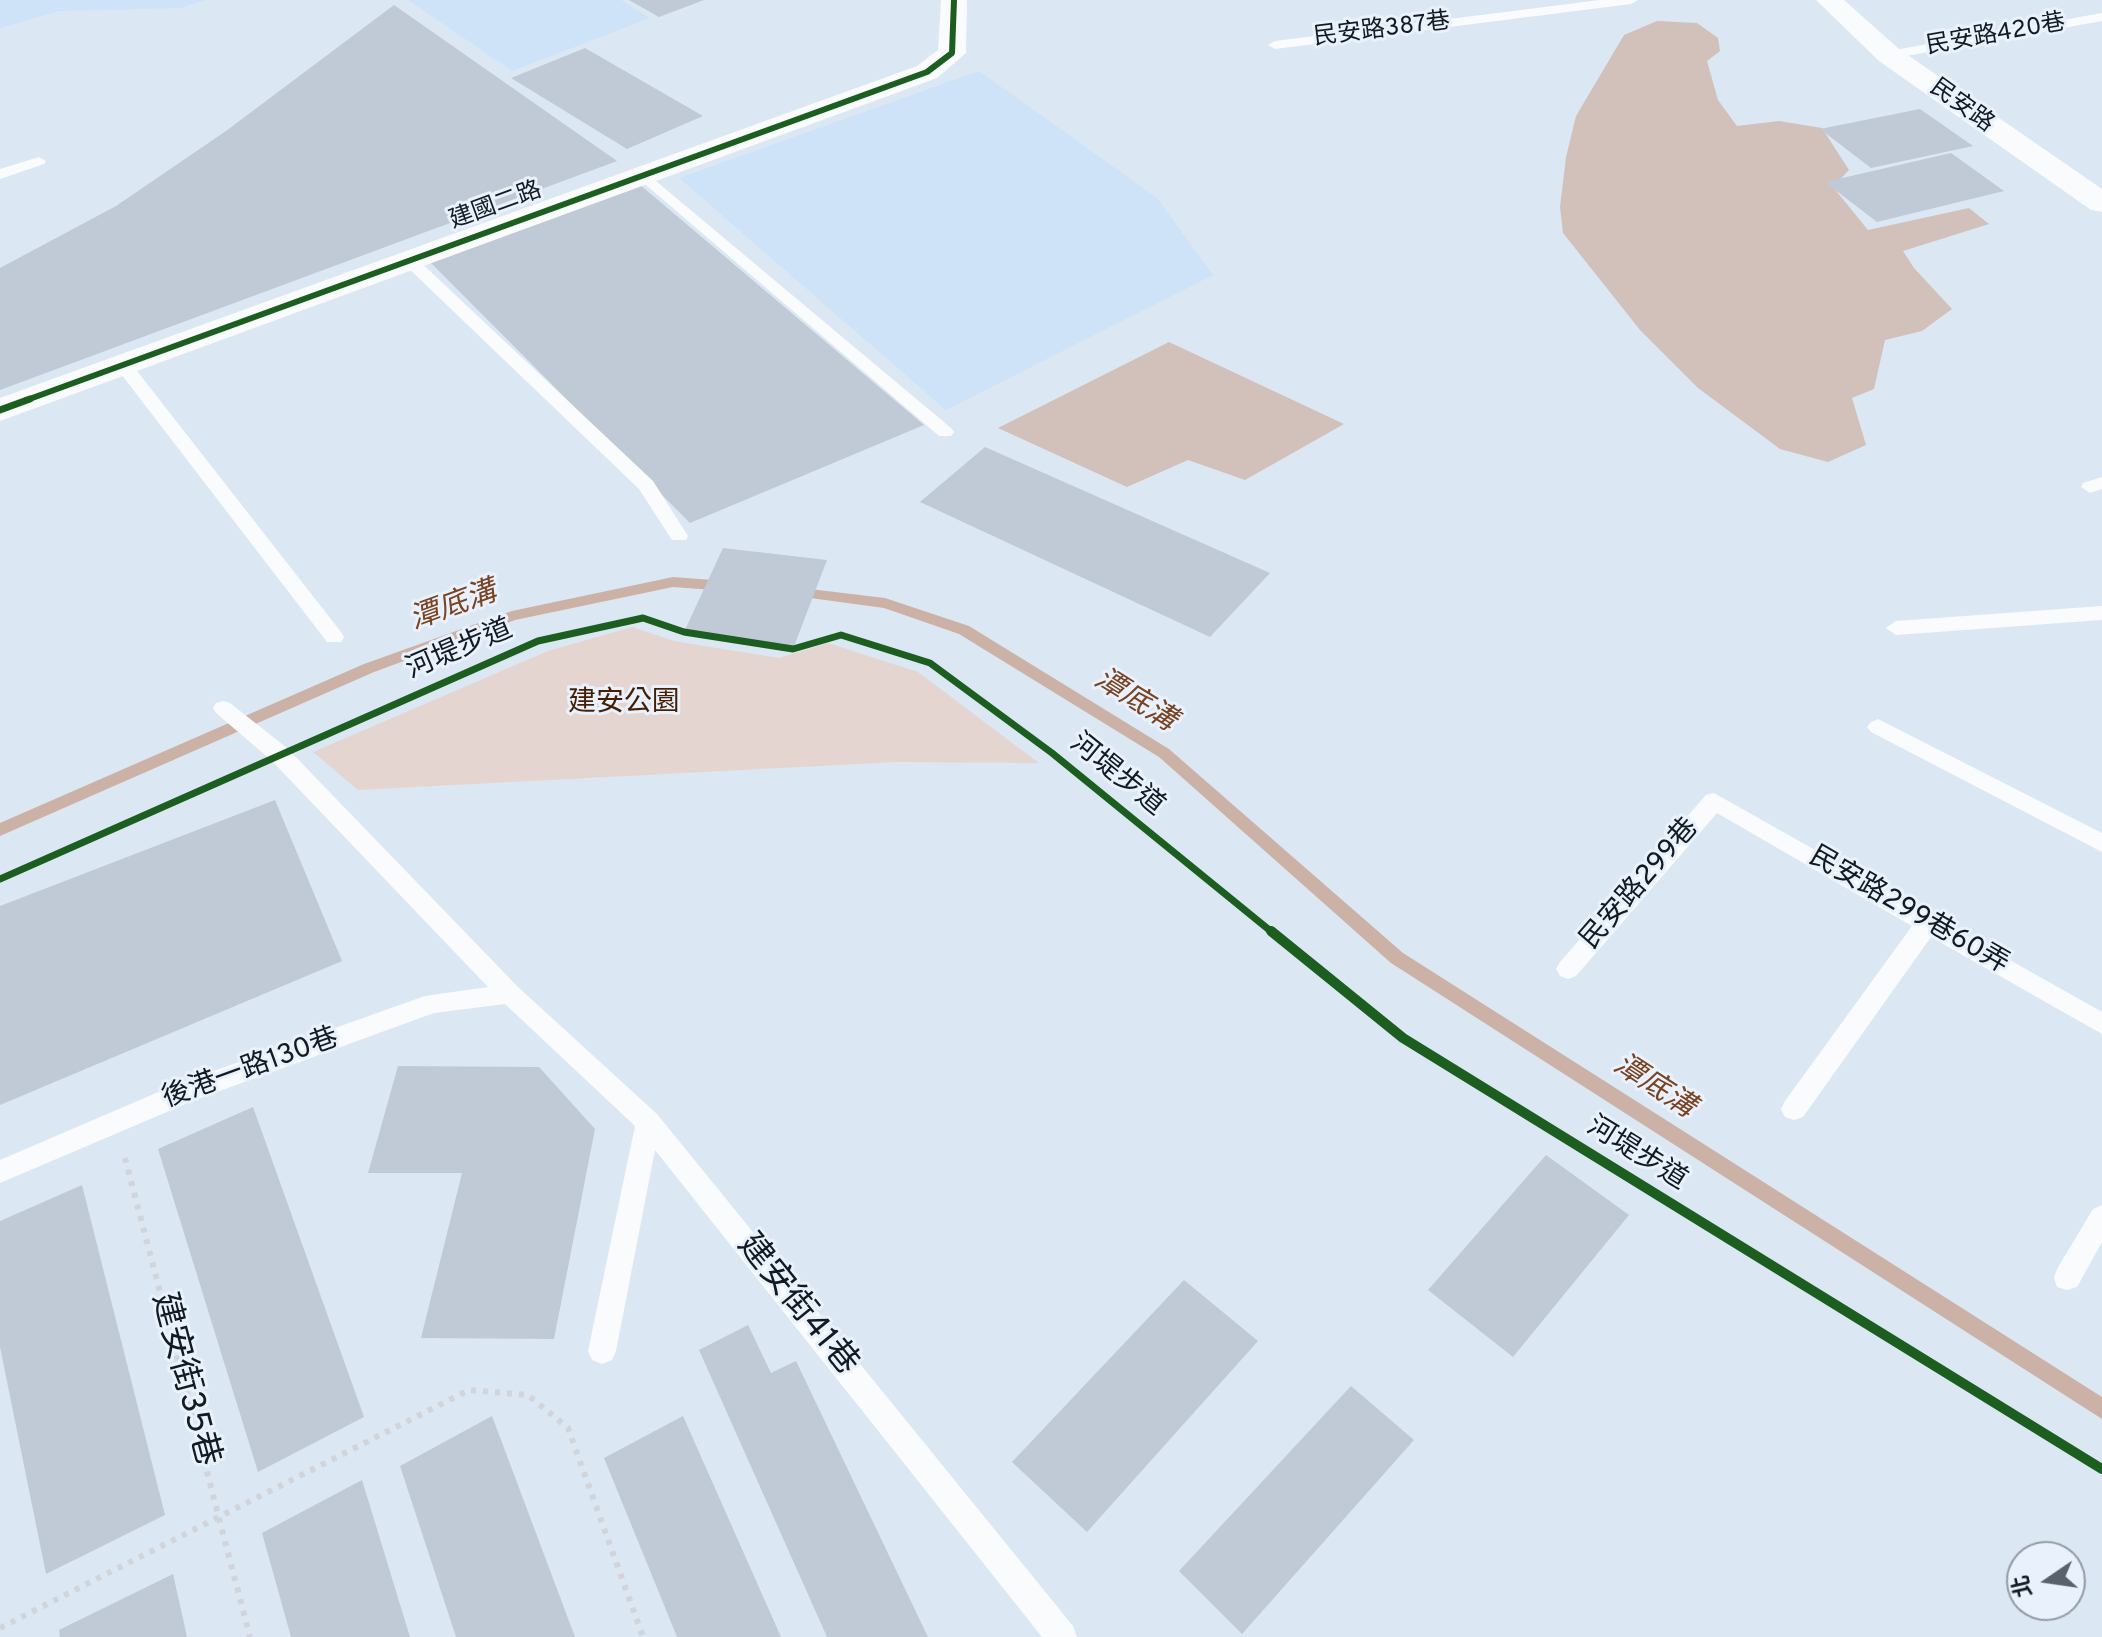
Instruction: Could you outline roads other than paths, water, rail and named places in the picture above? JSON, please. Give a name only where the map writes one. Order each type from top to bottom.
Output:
[{"type":"street","name":"建國二路","points":[[0,410],[927,72],[952,53],[954,0]]},
{"type":"street","name":"民安路","points":[[1829,0],[1889,55],[2102,203]]},
{"type":"lane","name":"民安路387巷","points":[[1275,45],[1631,0]]},
{"type":"lane","name":"民安路420巷","points":[[1889,55],[2102,17]]},
{"type":"lane","points":[[0,174],[39,161]]},
{"type":"lane","points":[[644,176],[945,432]]},
{"type":"lane","points":[[409,260],[646,485],[679,536]]},
{"type":"lane","points":[[124,366],[334,637]]},
{"type":"lane","points":[[1896,628],[2102,613]]},
{"type":"lane","name":"建安街41巷","points":[[223,708],[279,754],[510,994],[648,1122],[1062,1637]]},
{"type":"lane","points":[[1878,727],[2102,843]]},
{"type":"lane","name":"民安路299巷60弄","points":[[1714,801],[2102,1024]]},
{"type":"lane","name":"民安路299巷","points":[[1568,969],[1714,801]]},
{"type":"lane","points":[[1794,1109],[1927,924]]},
{"type":"lane","name":"後港一路130巷","points":[[0,1172],[186,1092],[433,1003],[510,994]]},
{"type":"lane","points":[[602,1351],[648,1122]]},
{"type":"lane","points":[[2067,1278],[2102,1217]]},
{"type":"waterway","name":"潭底溝","points":[[0,830],[369,668],[512,616],[673,582],[726,586]]},
{"type":"waterway","name":"潭底溝","points":[[793,592],[885,603],[964,630],[1164,753],[1397,958],[2102,1409]]},
{"type":"park label","name":"建安公園","points":[[624,704]]}]
